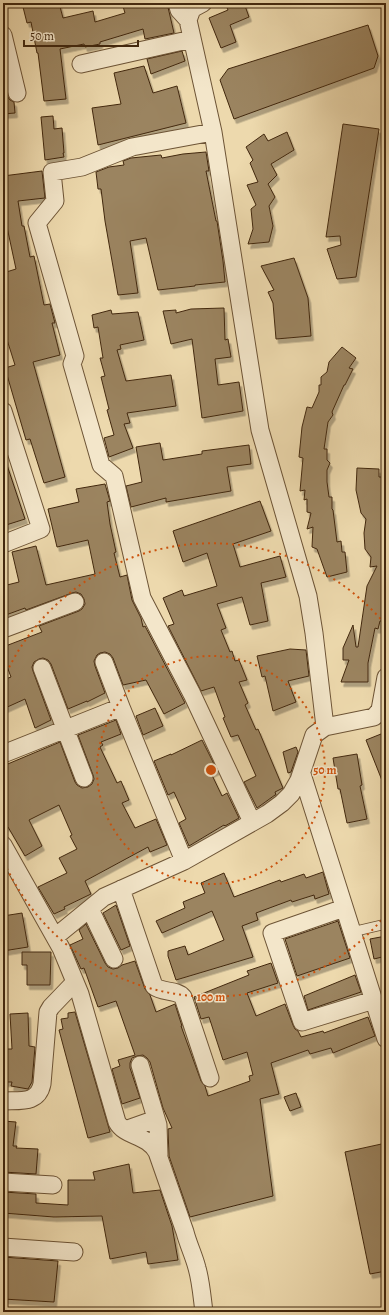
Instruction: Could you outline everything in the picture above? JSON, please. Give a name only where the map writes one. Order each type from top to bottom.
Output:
[{"type":"street","points":[[177,3],[179,10],[188,20],[213,132],[260,430],[308,596],[325,727]]},
{"type":"street","points":[[188,20],[192,9],[203,3]]},
{"type":"street","points":[[3,35],[17,93]]},
{"type":"street","points":[[81,64],[192,39]]},
{"type":"street","points":[[213,132],[132,147],[82,167],[52,172],[55,201],[37,223],[75,356],[72,364],[101,465],[114,476],[142,598],[192,694],[252,822]]},
{"type":"street","points":[[3,411],[41,529],[3,544]]},
{"type":"street","points":[[3,629],[75,602]]},
{"type":"street","points":[[104,662],[184,861]]},
{"type":"street","points":[[42,668],[84,778]]},
{"type":"street","points":[[55,937],[104,897],[184,861],[267,814],[282,803],[294,789],[302,774],[314,735],[325,727],[374,717],[383,712],[386,677]]},
{"type":"street","points":[[3,754],[121,706]]},
{"type":"street","points":[[302,774],[386,1039]]},
{"type":"street","points":[[3,845],[61,948],[85,1012],[119,1126],[152,1144],[159,1155],[195,1261],[204,1312]]},
{"type":"street","points":[[121,889],[154,986],[160,990],[179,994],[182,997],[210,1078]]},
{"type":"street","points":[[344,908],[272,933],[302,1022],[374,1000]]},
{"type":"street","points":[[90,909],[114,959]]},
{"type":"street","points":[[3,1101],[32,1099],[40,1091],[42,1084],[48,1012],[75,982]]},
{"type":"street","points":[[140,1065],[158,1125],[159,1155]]},
{"type":"street","points":[[125,1130],[156,1119]]},
{"type":"street","points":[[3,1182],[52,1185]]},
{"type":"street","points":[[3,1248],[74,1252]]},
{"type":"lane","points":[[352,932],[386,924]]},
{"type":"building","points":[[22,3],[59,3],[63,18],[93,11],[95,22],[125,13],[122,3],[167,3],[174,33],[145,39],[143,29],[100,42],[100,44],[85,47],[84,44],[60,49],[66,99],[44,101],[38,53],[31,22],[27,23]]},
{"type":"building","points":[[225,3],[244,3],[249,17],[230,25],[236,42],[221,48],[209,18],[228,10]]},
{"type":"building","points":[[368,25],[378,56],[374,68],[234,119],[220,80],[228,69]]},
{"type":"building","points":[[182,51],[185,61],[151,74],[147,59]]},
{"type":"building","points":[[144,66],[153,93],[177,86],[186,123],[98,145],[92,108],[121,104],[114,73]]},
{"type":"building","points":[[3,78],[7,96],[14,102],[15,113],[3,114]]},
{"type":"building","points":[[53,116],[54,129],[62,128],[64,157],[45,160],[41,117]]},
{"type":"building","points":[[343,124],[379,129],[356,277],[337,279],[327,249],[341,245],[340,236],[326,237]]},
{"type":"building","points":[[287,132],[294,150],[271,164],[277,175],[268,184],[275,197],[269,206],[273,226],[269,242],[248,244],[253,229],[251,209],[256,205],[247,185],[258,182],[250,163],[253,160],[246,147],[264,134],[268,141]]},
{"type":"building","points":[[206,152],[209,171],[206,171],[217,221],[225,282],[158,290],[146,238],[130,241],[138,293],[118,295],[101,189],[98,189],[96,172],[109,167],[124,165],[123,161],[131,158],[161,155],[162,158]]},
{"type":"building","points":[[42,171],[45,198],[18,201],[22,226],[24,226],[30,257],[34,256],[44,305],[50,304],[55,323],[52,323],[60,355],[33,362],[65,477],[44,483],[30,439],[26,440],[5,368],[15,365],[3,327],[3,273],[16,269],[7,227],[3,227],[3,176]]},
{"type":"building","points":[[294,258],[308,298],[311,336],[276,339],[273,303],[268,292],[274,290],[261,266]]},
{"type":"building","points":[[224,308],[225,340],[228,339],[231,357],[215,359],[218,385],[239,382],[243,411],[202,418],[192,339],[171,344],[163,311],[176,310],[176,313],[191,309]]},
{"type":"building","points":[[111,310],[112,314],[138,312],[144,340],[120,345],[121,349],[117,350],[126,381],[171,375],[176,406],[127,413],[130,423],[124,424],[133,448],[109,457],[104,438],[114,435],[107,410],[109,409],[101,377],[105,376],[100,358],[103,358],[98,327],[94,328],[92,315]]},
{"type":"building","points":[[342,347],[356,358],[349,368],[353,369],[332,412],[333,415],[328,422],[324,449],[327,449],[327,460],[330,463],[327,470],[327,482],[329,497],[332,497],[332,509],[337,542],[341,541],[342,552],[345,552],[347,572],[327,577],[317,549],[312,547],[313,527],[307,529],[311,513],[307,512],[307,499],[304,500],[305,490],[300,491],[303,458],[299,457],[302,427],[307,407],[312,408],[319,392],[321,377],[327,372],[329,362]]},
{"type":"building","points":[[160,443],[163,460],[202,454],[202,451],[249,445],[251,464],[227,467],[231,491],[166,502],[166,498],[131,507],[126,486],[142,482],[136,447]]},
{"type":"building","points":[[5,459],[25,519],[3,526],[3,460]]},
{"type":"building","points":[[357,468],[379,469],[379,477],[384,477],[386,489],[386,606],[383,621],[380,621],[378,629],[375,628],[368,663],[368,682],[341,682],[349,660],[343,660],[343,648],[353,625],[356,647],[358,647],[367,586],[377,566],[370,567],[371,557],[365,549],[364,533],[366,519],[361,513],[356,490]]},
{"type":"building","points":[[105,484],[110,501],[107,502],[116,552],[114,553],[120,577],[127,575],[132,600],[141,618],[143,627],[145,626],[185,703],[164,714],[146,680],[123,685],[113,658],[110,654],[105,652],[97,655],[94,661],[105,693],[68,709],[51,664],[48,660],[43,658],[34,662],[32,667],[51,720],[35,728],[25,699],[3,709],[3,680],[11,677],[3,656],[3,647],[42,632],[39,626],[79,611],[85,604],[81,594],[76,592],[26,610],[25,608],[3,616],[3,586],[19,582],[12,552],[36,546],[46,585],[95,574],[88,540],[57,547],[48,509],[79,502],[76,489]]},
{"type":"building","points":[[260,501],[271,531],[233,544],[240,567],[280,556],[286,577],[261,583],[268,621],[250,625],[242,597],[217,604],[226,628],[221,630],[230,652],[232,651],[235,661],[239,660],[247,680],[239,682],[248,703],[245,705],[256,730],[258,729],[283,788],[275,792],[276,795],[257,808],[244,782],[256,776],[238,735],[231,737],[223,718],[225,717],[214,687],[201,691],[168,626],[174,624],[163,598],[182,590],[184,596],[217,586],[207,553],[183,562],[173,531]]},
{"type":"building","points":[[290,649],[306,650],[309,676],[288,681],[296,702],[273,711],[265,676],[262,677],[257,656]]},
{"type":"building","points":[[155,708],[163,726],[143,735],[136,716]]},
{"type":"building","points":[[116,720],[121,734],[101,742],[103,745],[100,747],[117,783],[121,781],[129,800],[122,803],[135,828],[156,819],[167,845],[150,852],[148,847],[85,881],[91,894],[64,907],[65,909],[54,914],[38,887],[67,873],[59,858],[77,849],[70,836],[72,835],[59,805],[29,820],[42,846],[25,856],[3,818],[3,766],[60,742],[75,782],[82,788],[88,787],[92,784],[94,779],[78,735]]},
{"type":"building","points":[[386,732],[386,788],[385,788],[366,740]]},
{"type":"building","points":[[202,740],[217,770],[211,773],[222,796],[227,793],[239,818],[225,826],[224,825],[189,846],[179,823],[186,819],[174,792],[168,795],[154,761],[171,755]]},
{"type":"building","points":[[296,747],[298,752],[291,772],[288,773],[283,752]]},
{"type":"building","points":[[357,754],[362,785],[360,786],[367,819],[347,823],[340,789],[338,789],[333,758]]},
{"type":"building","points":[[323,872],[329,894],[315,899],[314,895],[292,902],[291,900],[256,913],[258,920],[242,926],[253,957],[176,980],[168,956],[168,951],[185,946],[188,955],[224,940],[212,911],[162,933],[156,921],[185,908],[183,902],[205,893],[201,883],[224,873],[234,897],[280,880],[281,882],[304,874],[306,878]]},
{"type":"building","points":[[116,905],[130,946],[121,950],[103,913]]},
{"type":"building","points":[[22,913],[28,947],[3,951],[3,916]]},
{"type":"building","points":[[338,921],[350,958],[297,976],[285,939]]},
{"type":"building","points":[[86,924],[108,967],[113,969],[118,968],[122,965],[135,961],[145,989],[150,995],[156,1012],[175,1004],[181,1026],[208,1096],[250,1081],[249,1076],[253,1075],[247,1052],[223,1060],[209,1017],[201,1019],[194,997],[249,975],[247,971],[271,963],[278,983],[247,993],[256,1016],[285,1004],[293,1025],[301,1037],[323,1031],[324,1033],[368,1017],[375,1036],[333,1053],[331,1048],[310,1054],[308,1050],[271,1063],[279,1094],[260,1099],[273,1196],[190,1217],[169,1156],[168,1129],[172,1128],[163,1108],[150,1062],[143,1055],[132,1058],[130,1063],[130,1068],[140,1098],[122,1104],[112,1069],[120,1066],[118,1060],[135,1055],[116,1001],[98,1007],[84,968],[81,969],[70,945],[83,939],[79,930]]},
{"type":"building","points":[[386,936],[386,956],[374,959],[370,939]]},
{"type":"building","points":[[22,952],[51,952],[50,985],[27,985],[27,965],[22,965]]},
{"type":"building","points":[[355,975],[361,992],[308,1010],[304,996]]},
{"type":"building","points":[[75,1012],[110,1132],[88,1138],[59,1030],[63,1029],[61,1019],[68,1018],[68,1013]]},
{"type":"building","points":[[28,1013],[29,1046],[35,1047],[32,1082],[28,1089],[11,1086],[12,1082],[3,1082],[3,1049],[12,1049],[10,1014]]},
{"type":"building","points":[[296,1093],[301,1107],[290,1111],[284,1097]]},
{"type":"building","points":[[3,1121],[16,1122],[13,1146],[17,1146],[16,1148],[38,1149],[36,1174],[3,1172]]},
{"type":"building","points":[[386,1143],[386,1271],[370,1274],[345,1152]]},
{"type":"building","points":[[129,1164],[133,1193],[160,1190],[172,1226],[178,1260],[148,1264],[146,1252],[110,1259],[102,1216],[54,1217],[3,1213],[3,1192],[36,1194],[36,1203],[68,1205],[68,1180],[95,1180],[93,1172]]},
{"type":"building","points":[[3,1257],[58,1261],[54,1302],[3,1299]]}]
